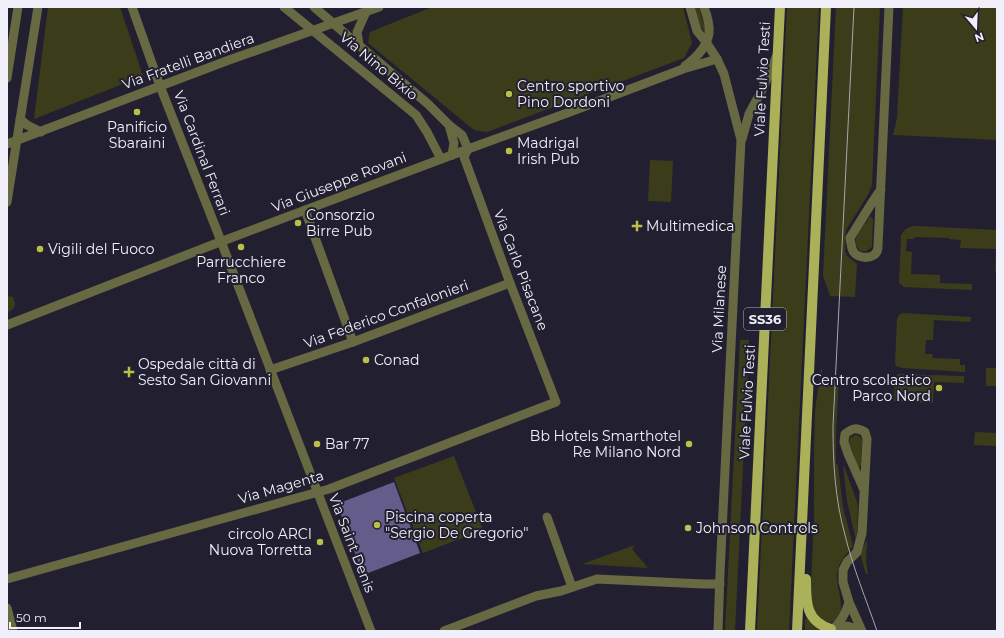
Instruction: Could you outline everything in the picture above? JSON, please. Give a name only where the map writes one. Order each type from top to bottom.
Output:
[{"type":"main road","name":"Viale Fulvio Testi","points":[[750,631],[780,7]]},
{"type":"main road","points":[[797,631],[826,7]]},
{"type":"main road","points":[[804,498],[808,519],[807,606],[812,618],[819,624],[831,629]]},
{"type":"street","points":[[7,78],[10,31],[18,7]]},
{"type":"street","points":[[7,202],[38,7]]},
{"type":"street","name":"Via Cardinal Ferrari","points":[[132,7],[160,86],[221,242]]},
{"type":"street","name":"Via Nino Bixio","points":[[284,7],[416,115],[441,159]]},
{"type":"street","name":"Via Nino Bixio","points":[[314,7],[428,104],[449,125],[462,135],[468,149]]},
{"type":"street","name":"Via Fratelli Bandiera","points":[[7,144],[160,86],[379,7]]},
{"type":"street","name":"Via Milanese","points":[[690,7],[697,31],[717,59],[724,74],[741,140],[720,584]]},
{"type":"street","points":[[704,7],[709,32],[706,42]]},
{"type":"street","points":[[881,190],[850,238],[853,250],[857,256],[866,257],[874,255],[878,246],[881,190],[888,7]]},
{"type":"street","name":"Via Nino Bixio","points":[[359,45],[357,32],[366,12]]},
{"type":"street","name":"Via Giuseppe Rovani","points":[[682,69],[700,53],[706,42]]},
{"type":"street","points":[[741,140],[749,114],[763,88],[778,54]]},
{"type":"street","name":"Via Giuseppe Rovani","points":[[7,325],[441,159],[682,69],[717,59]]},
{"type":"street","points":[[416,115],[428,104]]},
{"type":"street","points":[[20,119],[27,125],[41,132]]},
{"type":"street","points":[[449,125],[454,143],[452,155]]},
{"type":"street","name":"Via Carlo Pisacane","points":[[468,149],[464,157],[510,283],[556,402]]},
{"type":"street","points":[[305,210],[353,342]]},
{"type":"street","name":"Via Saint Denis","points":[[221,242],[371,631]]},
{"type":"street","name":"Via Federico Confalonieri","points":[[270,370],[353,342],[510,283]]},
{"type":"street","name":"Via Magenta","points":[[7,579],[329,489],[556,402]]},
{"type":"street","points":[[860,631],[843,582],[843,570],[847,562],[856,552],[862,534],[865,476],[866,439],[865,432],[859,429],[852,429],[846,434],[844,442],[864,490]]},
{"type":"street","points":[[547,517],[575,586]]},
{"type":"street","points":[[444,631],[536,596],[597,579],[720,584],[718,631]]},
{"type":"street","points":[[831,629],[842,620],[849,602]]},
{"type":"street","points":[[7,608],[13,631]]},
{"type":"street","points":[[831,629],[844,626],[853,627],[860,631]]},
{"type":"green space","points":[[48,7],[120,7],[143,76],[34,119]]},
{"type":"green space","name":"Centro sportivo Pino Dordoni","points":[[432,7],[683,7],[692,43],[684,58],[487,132],[474,130],[368,43],[370,32]]},
{"type":"green space","points":[[694,7],[699,7],[705,28],[704,31],[699,25]]},
{"type":"green space","points":[[787,7],[819,7],[789,631],[757,631]]},
{"type":"green space","points":[[836,7],[880,7],[872,185],[869,193],[846,230],[845,251],[847,256],[857,264],[855,297],[830,296],[823,276]]},
{"type":"green space","points":[[903,7],[997,7],[997,140],[893,135],[897,118]]},
{"type":"green space","points":[[650,160],[673,161],[671,202],[648,201]]},
{"type":"green space","points":[[870,216],[873,219],[872,247],[864,252],[857,246],[856,239]]},
{"type":"green space","points":[[916,226],[997,230],[997,272],[995,272],[996,249],[960,248],[961,240],[949,238],[915,237],[914,239],[907,239],[906,251],[912,252],[911,274],[940,275],[940,283],[972,284],[972,290],[904,287],[899,283],[900,238],[906,229]]},
{"type":"green space","points":[[7,296],[13,297],[15,303],[13,309],[7,312]]},
{"type":"green space","points":[[900,314],[971,317],[970,322],[934,320],[933,340],[926,340],[925,354],[932,354],[933,358],[960,359],[960,365],[965,365],[965,372],[902,368],[896,366],[897,319]]},
{"type":"green space","points":[[740,340],[749,340],[735,631],[725,631]]},
{"type":"green space","points":[[986,368],[997,368],[997,386],[986,386]]},
{"type":"green space","points":[[821,369],[822,379],[839,379],[836,464],[838,465],[843,507],[853,546],[845,555],[837,573],[841,612],[838,618],[832,622],[823,623],[810,604],[814,519],[815,410]]},
{"type":"green space","points":[[898,374],[964,376],[964,383],[934,382],[933,403],[894,401],[895,378]]},
{"type":"green space","points":[[975,432],[997,433],[996,446],[974,445]]},
{"type":"green space","points":[[855,435],[860,436],[862,441],[861,466],[858,467],[849,442],[850,438]]},
{"type":"green space","points":[[454,456],[483,530],[423,553],[394,478]]},
{"type":"green space","points":[[843,465],[858,505],[856,540],[847,501]]},
{"type":"green space","points":[[867,540],[866,561],[868,574],[866,574],[860,554]]},
{"type":"green space","points":[[635,545],[632,549],[648,568],[582,564]]},
{"type":"green space","points":[[807,618],[819,629],[818,631],[805,631],[805,619]]},
{"type":"shaded area","name":"Piscina coperta \"Sergio De Gregorio\"","points":[[394,482],[420,553],[363,575],[337,504]]},
{"type":"tram line","points":[[854,7],[833,426],[833,454],[839,508],[848,547],[877,631]]},
{"type":"place","name":"Centro sportivo Pino Dordoni","points":[[509,94]]},
{"type":"place","name":"Panificio Sbaraini","points":[[137,112]]},
{"type":"place","name":"Madrigal Irish Pub","points":[[509,151]]},
{"type":"place","name":"Consorzio Birre Pub","points":[[298,223]]},
{"type":"place","name":"Multimedica","points":[[637,226]]},
{"type":"place","name":"Parrucchiere Franco","points":[[241,247]]},
{"type":"place","name":"Vigili del Fuoco","points":[[40,249]]},
{"type":"place","name":"Conad","points":[[366,360]]},
{"type":"place","name":"Ospedale città di Sesto San Giovanni","points":[[129,372]]},
{"type":"place","name":"Centro scolastico Parco Nord","points":[[939,388]]},
{"type":"place","name":"Bar 77","points":[[317,444]]},
{"type":"place","name":"Bb Hotels Smarthotel Re Milano Nord","points":[[689,444]]},
{"type":"place","name":"Piscina coperta \"Sergio De Gregorio\"","points":[[377,525]]},
{"type":"place","name":"Johnson Controls","points":[[688,528]]},
{"type":"place","name":"circolo ARCI Nuova Torretta","points":[[320,542]]}]
